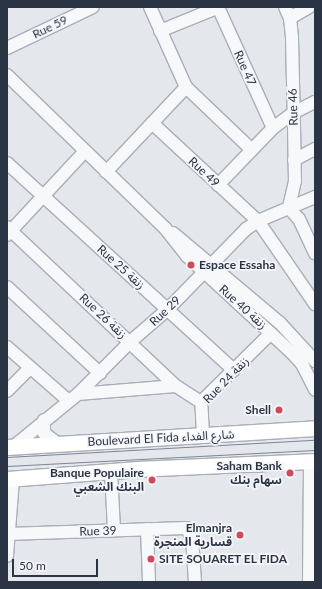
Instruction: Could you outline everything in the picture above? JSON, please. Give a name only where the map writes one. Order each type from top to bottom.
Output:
[{"type":"main road","name":"Boulevard El Fida شارع الفداء","points":[[10,447],[315,428]]},
{"type":"main road","points":[[10,479],[111,471],[312,461]]},
{"type":"street","name":"Rue 59","points":[[7,48],[92,7]]},
{"type":"street","points":[[150,7],[186,87],[252,150]]},
{"type":"street","points":[[160,31],[218,7]]},
{"type":"street","name":"Rue 47","points":[[218,7],[273,128]]},
{"type":"street","points":[[288,12],[309,7]]},
{"type":"street","name":"Rue 46","points":[[288,12],[294,160],[294,181],[289,208]]},
{"type":"street","name":"Rue 40 زنقة","points":[[7,75],[84,152],[165,228],[178,247],[280,323],[315,361]]},
{"type":"street","points":[[106,172],[186,87]]},
{"type":"street","points":[[218,185],[273,128],[293,112],[315,102]]},
{"type":"street","name":"Rue 49","points":[[152,123],[258,221],[315,304]]},
{"type":"street","points":[[294,160],[315,149]]},
{"type":"street","points":[[8,231],[44,198],[84,152]]},
{"type":"street","name":"Rue 25 زنقة","points":[[7,163],[234,370]]},
{"type":"street","name":"Rue 29","points":[[10,447],[74,397],[130,342],[168,309],[237,237],[258,221],[315,197]]},
{"type":"street","points":[[289,208],[299,219],[315,253]]},
{"type":"street","name":"Rue 26 زنقة","points":[[8,231],[176,386],[201,402]]},
{"type":"street","name":"Rue 40 زنقة","points":[[207,268],[302,364],[315,390]]},
{"type":"street","points":[[7,287],[100,372]]},
{"type":"street","name":"Rue 24 زنقة","points":[[203,435],[201,402],[271,333]]},
{"type":"street","points":[[7,347],[30,369],[74,397],[176,386]]},
{"type":"street","points":[[7,391],[30,369]]},
{"type":"street","points":[[44,420],[44,433],[58,444]]},
{"type":"street","points":[[309,582],[312,517],[312,461]]},
{"type":"street","points":[[111,471],[114,530]]},
{"type":"street","points":[[7,556],[10,479]]},
{"type":"street","points":[[147,529],[150,582]]},
{"type":"street","name":"Rue 39","points":[[8,534],[147,529],[189,530],[192,537],[195,582]]},
{"type":"tram line","points":[[7,457],[315,440]]},
{"type":"tram line","points":[[7,466],[315,450]]},
{"type":"place","name":"Espace Essaha","points":[[191,265]]},
{"type":"place","name":"Shell","points":[[279,410]]},
{"type":"place","name":"Saham Bank سهام بنك","points":[[290,473]]},
{"type":"place","name":"Banque Populaire البنك الشعبي","points":[[152,480]]},
{"type":"place","name":"Elmanjra قسارية المنجرة","points":[[240,535]]},
{"type":"place","name":"SITE SOUARET EL FIDA","points":[[151,559]]}]
